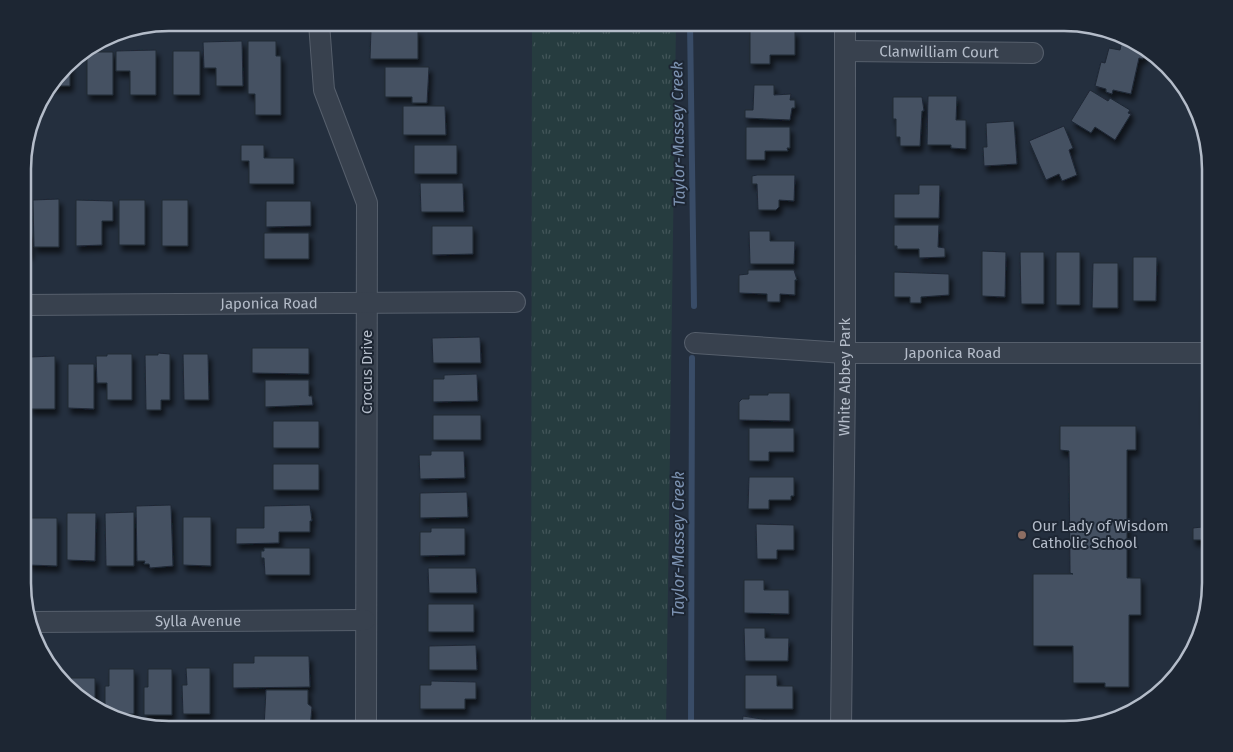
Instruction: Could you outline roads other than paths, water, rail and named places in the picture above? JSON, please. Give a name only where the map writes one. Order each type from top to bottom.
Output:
[{"type":"street","name":"Crocus Drive","points":[[321,31],[324,90],[366,203],[366,721]]},
{"type":"street","name":"White Abbey Park","points":[[841,720],[845,31]]},
{"type":"street","name":"Clanwilliam Court","points":[[845,51],[1033,53]]},
{"type":"street","name":"Japonica Road","points":[[31,305],[515,302]]},
{"type":"street","name":"Japonica Road","points":[[695,343],[844,353],[1201,353]]},
{"type":"street","name":"Sylla Avenue","points":[[38,622],[366,620]]},
{"type":"waterway","name":"Taylor-Massey Creek","points":[[690,31],[694,306]]},
{"type":"waterway","name":"Taylor-Massey Creek","points":[[691,720],[692,358]]},
{"type":"place","name":"Our Lady of Wisdom Catholic School","points":[[1022,535]]}]
